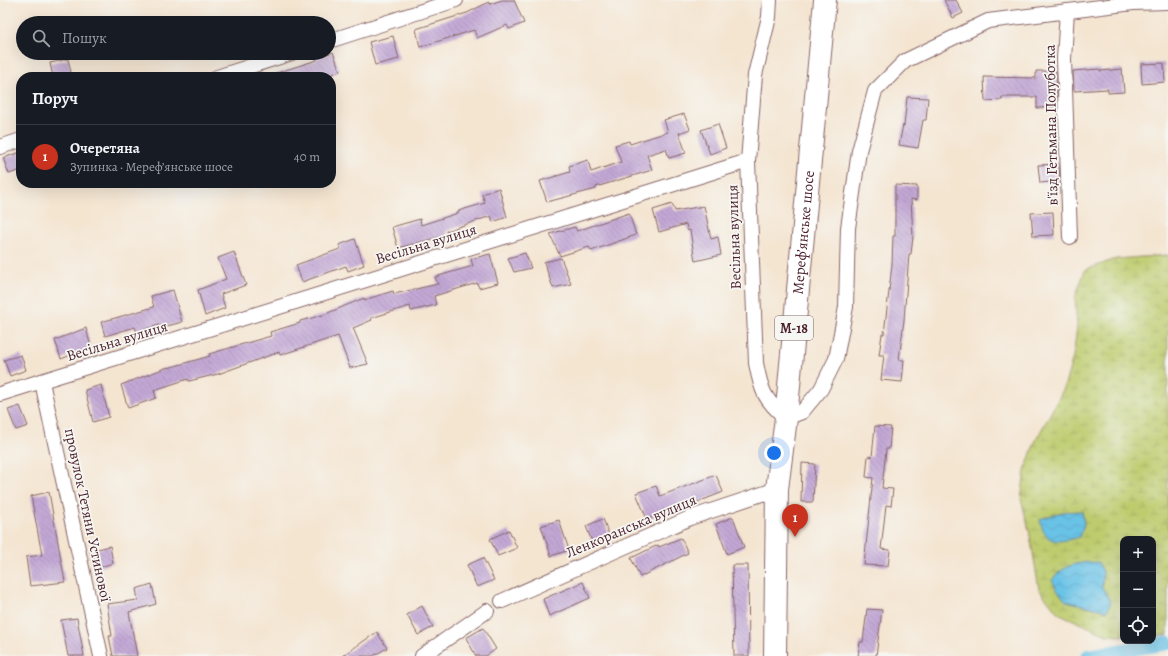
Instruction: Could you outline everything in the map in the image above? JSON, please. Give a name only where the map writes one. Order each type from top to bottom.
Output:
[{"type":"highway","name":"Мереф’янське шосе","points":[[775,656],[777,489],[786,418],[825,0]]},
{"type":"street","points":[[336,39],[456,0]]},
{"type":"street","points":[[748,161],[755,76],[769,18],[770,0]]},
{"type":"street","points":[[786,418],[802,412],[821,389],[836,359],[846,307],[848,228],[857,159],[875,91],[905,61],[988,21],[1132,3],[1168,2]]},
{"type":"street","name":"в'їзд Гетьмана Полуботка","points":[[1067,11],[1064,59],[1070,237]]},
{"type":"street","points":[[233,72],[270,60]]},
{"type":"street","points":[[0,147],[16,142]]},
{"type":"street","name":"Весільна вулиця","points":[[0,394],[748,161],[756,363],[760,385],[771,406],[786,418]]},
{"type":"street","name":"провулок Тетяни Устинової","points":[[42,382],[101,656]]},
{"type":"street","name":"Ленкоранська вулиця","points":[[502,601],[690,518],[777,489]]},
{"type":"street","points":[[422,656],[487,611]]},
{"type":"green space","points":[[1168,255],[1168,635],[1156,636],[1156,536],[1120,536],[1120,636],[1106,635],[1058,613],[1039,589],[1029,530],[1021,499],[1025,470],[1035,442],[1064,388],[1073,357],[1077,327],[1075,298],[1085,270],[1116,259]]},
{"type":"water","points":[[1082,511],[1084,525],[1079,537],[1058,541],[1049,538],[1045,534],[1040,519],[1062,512]]},
{"type":"water","points":[[1098,562],[1103,571],[1102,587],[1111,602],[1107,611],[1066,601],[1057,590],[1052,580],[1062,570],[1072,565]]},
{"type":"building","points":[[502,0],[514,0],[524,23],[509,29],[507,25],[477,38],[474,30],[420,47],[416,29],[467,13],[489,2],[490,4]]},
{"type":"building","points":[[944,0],[956,0],[963,13],[953,18]]},
{"type":"building","points":[[393,36],[399,59],[375,65],[369,42]]},
{"type":"building","points":[[68,60],[71,72],[52,72],[50,63]]},
{"type":"building","points":[[317,60],[336,60],[340,71],[336,73],[279,72]]},
{"type":"building","points":[[1164,63],[1165,82],[1142,84],[1141,64]]},
{"type":"building","points":[[1100,69],[1100,71],[1122,69],[1124,92],[1108,93],[1108,89],[1074,91],[1073,71]]},
{"type":"building","points":[[1036,71],[1056,71],[1057,107],[1037,108],[1037,97],[1002,97],[1002,100],[985,101],[984,77],[1036,78]]},
{"type":"building","points":[[907,97],[928,98],[926,120],[923,120],[918,148],[899,145],[903,125],[904,126]]},
{"type":"building","points":[[684,114],[690,129],[679,133],[686,153],[669,158],[666,149],[647,155],[652,170],[596,187],[596,189],[547,202],[540,181],[570,172],[569,166],[588,160],[591,172],[621,162],[615,145],[629,141],[630,144],[668,132],[664,120]]},
{"type":"building","points":[[718,124],[726,148],[710,154],[701,130]]},
{"type":"building","points":[[16,154],[16,172],[9,174],[3,158]]},
{"type":"building","points":[[1059,164],[1060,181],[1040,183],[1038,165]]},
{"type":"building","points":[[895,185],[917,186],[917,200],[911,199],[913,237],[911,254],[909,254],[904,320],[899,360],[904,360],[902,382],[881,380],[884,355],[879,355],[882,334],[884,334],[892,265],[893,236],[895,236]]},
{"type":"building","points":[[499,188],[507,217],[493,222],[491,216],[446,231],[447,235],[398,248],[392,227],[420,219],[421,225],[458,213],[458,211],[485,203],[482,194]]},
{"type":"building","points":[[672,204],[675,211],[704,206],[711,239],[718,237],[721,255],[695,261],[690,230],[688,231],[686,224],[659,232],[653,210]]},
{"type":"building","points":[[1053,212],[1054,235],[1033,236],[1031,213]]},
{"type":"building","points":[[629,213],[636,235],[591,251],[589,247],[560,256],[550,234],[575,227],[577,231]]},
{"type":"building","points":[[355,239],[364,265],[348,271],[346,266],[302,282],[296,265],[340,249],[339,245]]},
{"type":"building","points":[[234,252],[246,285],[221,294],[225,308],[205,316],[198,290],[226,279],[218,258]]},
{"type":"building","points":[[525,253],[531,268],[514,272],[508,258]]},
{"type":"building","points":[[490,254],[498,283],[479,288],[477,283],[434,296],[436,305],[411,311],[410,306],[371,318],[372,320],[353,328],[368,364],[350,368],[338,336],[280,355],[279,352],[218,374],[189,381],[188,379],[154,390],[156,398],[128,408],[121,385],[168,367],[210,356],[209,354],[271,336],[270,332],[300,323],[300,321],[323,315],[364,298],[364,300],[393,291],[394,294],[438,284],[435,277],[473,266],[471,259]]},
{"type":"building","points":[[561,258],[571,284],[553,288],[544,262]]},
{"type":"building","points":[[173,290],[182,322],[160,328],[159,325],[137,332],[135,327],[105,336],[101,322],[154,307],[151,296]]},
{"type":"building","points":[[86,328],[91,347],[61,359],[55,340]]},
{"type":"building","points":[[21,355],[26,370],[10,376],[4,360]]},
{"type":"building","points":[[101,385],[109,417],[93,422],[85,390]]},
{"type":"building","points":[[20,406],[28,426],[16,430],[8,410]]},
{"type":"building","points":[[875,426],[891,427],[889,449],[886,449],[882,488],[893,489],[891,506],[886,505],[881,549],[890,550],[888,566],[864,565],[873,478],[866,477],[868,456],[872,457]]},
{"type":"building","points":[[802,463],[815,464],[813,502],[801,502]]},
{"type":"building","points":[[716,475],[723,492],[676,511],[647,519],[636,493],[656,486],[660,496]]},
{"type":"building","points":[[49,492],[65,582],[30,586],[26,557],[42,555],[31,496]]},
{"type":"building","points":[[733,517],[744,547],[727,554],[716,524]]},
{"type":"building","points":[[603,519],[610,537],[593,544],[586,526]]},
{"type":"building","points":[[559,520],[569,550],[551,556],[541,526]]},
{"type":"building","points":[[509,530],[517,548],[498,556],[490,539]]},
{"type":"building","points":[[681,538],[688,553],[640,577],[631,558],[658,545],[659,547]]},
{"type":"building","points":[[110,546],[113,563],[94,569],[90,551]]},
{"type":"building","points":[[483,558],[494,580],[477,587],[467,565]]},
{"type":"building","points":[[732,565],[748,565],[749,656],[734,656]]},
{"type":"building","points":[[583,582],[590,598],[549,616],[543,599]]},
{"type":"building","points":[[152,584],[156,604],[129,612],[137,656],[113,656],[109,636],[112,636],[107,604],[138,600],[136,589]]},
{"type":"building","points":[[422,606],[433,627],[418,635],[407,615]]},
{"type":"building","points":[[867,609],[882,610],[876,656],[858,656],[860,642],[863,642]]},
{"type":"building","points":[[77,618],[84,656],[68,656],[61,620]]},
{"type":"building","points":[[483,628],[496,649],[486,656],[476,656],[466,638]]},
{"type":"building","points":[[377,632],[387,648],[373,656],[342,656]]},
{"type":"waterway","points":[[1088,656],[1168,643]]},
{"type":"place","name":"Очеретяна","points":[[795,537]]}]
